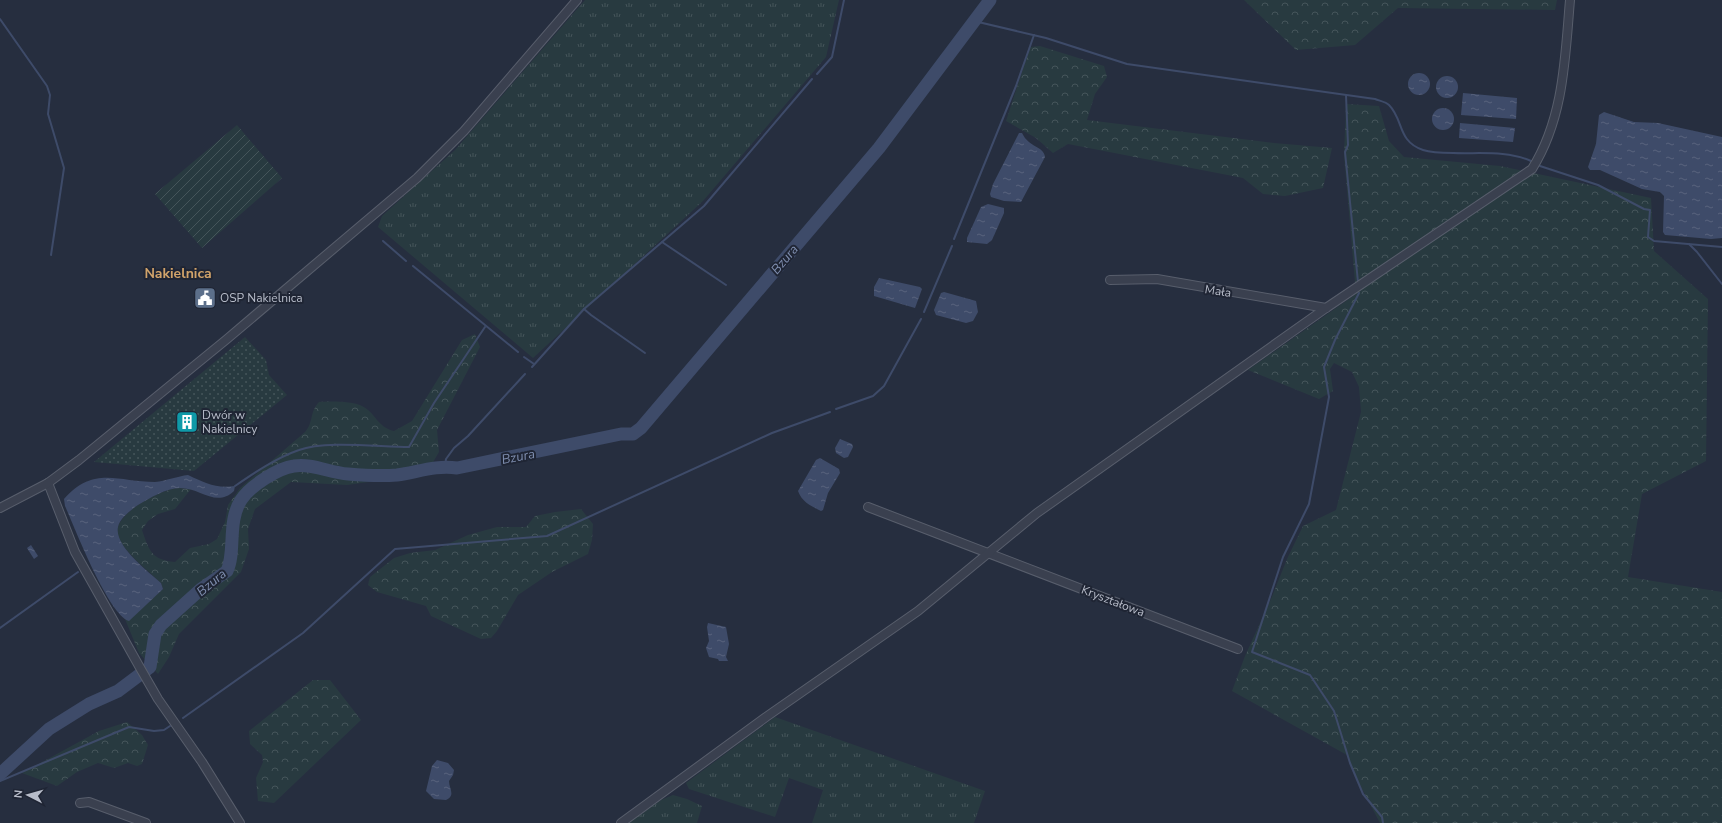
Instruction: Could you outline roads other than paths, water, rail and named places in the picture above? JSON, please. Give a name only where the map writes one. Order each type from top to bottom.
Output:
[{"type":"street","points":[[0,508],[48,483],[88,452],[227,339],[417,178],[464,131],[577,0]]},
{"type":"street","points":[[621,823],[766,717],[918,611],[987,553],[1044,508],[1326,308],[1532,169],[1543,150],[1562,90],[1570,0]]},
{"type":"street","name":"Mała","points":[[1110,280],[1157,279],[1326,308]]},
{"type":"street","points":[[48,483],[75,552],[148,682],[202,762],[240,823]]},
{"type":"street","name":"Kryształowa","points":[[868,507],[1238,648]]},
{"type":"street","points":[[80,803],[89,802],[146,823]]},
{"type":"water","points":[[1419,73],[1427,76],[1430,84],[1427,92],[1419,95],[1411,92],[1408,84],[1411,76]]},
{"type":"water","points":[[1447,76],[1455,79],[1458,87],[1455,95],[1447,98],[1439,95],[1436,87],[1439,79]]},
{"type":"water","points":[[1463,93],[1517,98],[1516,119],[1461,115]]},
{"type":"water","points":[[1443,108],[1451,111],[1454,119],[1451,127],[1443,130],[1435,127],[1432,119],[1435,111]]},
{"type":"water","points":[[1604,112],[1634,122],[1658,123],[1722,137],[1722,238],[1711,239],[1665,235],[1663,232],[1664,196],[1660,192],[1642,189],[1600,170],[1590,170],[1588,167],[1596,144],[1599,115]]},
{"type":"water","points":[[1460,123],[1515,128],[1513,142],[1459,138]]},
{"type":"water","points":[[1019,133],[1022,133],[1028,142],[1042,151],[1045,157],[1021,202],[1004,201],[991,197],[990,194],[993,184]]},
{"type":"water","points":[[988,204],[1004,208],[1004,213],[992,240],[987,244],[967,242],[967,238],[981,207]]},
{"type":"water","points":[[879,278],[920,287],[922,289],[915,308],[874,296],[874,287]]},
{"type":"water","points":[[944,292],[976,301],[978,312],[973,321],[966,323],[936,315],[934,310],[941,293]]},
{"type":"water","points":[[840,439],[852,444],[853,447],[848,457],[844,458],[836,453],[835,448]]},
{"type":"water","points":[[820,458],[839,469],[840,473],[828,493],[823,510],[821,511],[804,501],[798,491],[816,460]]},
{"type":"water","points":[[188,475],[205,483],[216,486],[235,486],[234,491],[227,496],[215,498],[188,489],[175,488],[158,494],[138,505],[123,517],[118,527],[118,534],[121,542],[133,558],[161,583],[163,589],[129,621],[121,615],[102,587],[76,532],[65,506],[64,499],[86,482],[96,479],[118,478],[155,482]]},
{"type":"water","points":[[31,545],[38,556],[34,559],[27,548]]},
{"type":"water","points":[[708,623],[726,627],[729,644],[726,657],[728,661],[719,661],[718,659],[709,657],[706,648],[709,641],[707,627]]},
{"type":"water","points":[[437,760],[448,763],[454,770],[449,781],[451,796],[446,800],[434,799],[426,791],[432,766]]},
{"type":"waterway","points":[[817,74],[832,57],[844,0]]},
{"type":"waterway","name":"Bzura","points":[[0,774],[49,729],[89,704],[118,691],[150,667],[155,634],[161,625],[201,589],[227,571],[230,563],[234,518],[237,509],[245,495],[265,478],[287,467],[301,465],[359,475],[397,475],[442,467],[457,468],[621,434],[633,434],[641,428],[879,148],[990,0]]},
{"type":"waterway","points":[[0,19],[47,86],[50,95],[48,114],[64,168],[51,255]]},
{"type":"waterway","points":[[974,21],[1046,38],[1127,64],[1375,99],[1389,105],[1394,111],[1405,136],[1415,146],[1423,150],[1441,153],[1503,154],[1512,155],[1531,161]]},
{"type":"waterway","points":[[954,239],[1016,86],[1034,35]]},
{"type":"waterway","points":[[532,367],[584,309],[704,206],[812,79]]},
{"type":"waterway","points":[[1346,95],[1348,145],[1345,152],[1358,282]]},
{"type":"waterway","points":[[1540,166],[1598,185],[1644,209],[1650,210],[1648,237],[1654,241],[1722,247]]},
{"type":"waterway","points":[[383,241],[406,261]]},
{"type":"waterway","points":[[662,242],[726,285]]},
{"type":"waterway","points":[[1689,244],[1722,284]]},
{"type":"waterway","points":[[924,312],[952,246]]},
{"type":"waterway","points":[[413,266],[518,352]]},
{"type":"waterway","points":[[1359,293],[1335,340],[1324,367],[1329,397],[1309,504],[1283,557],[1252,652],[1310,675],[1334,711],[1350,763],[1363,794],[1382,817],[1383,823]]},
{"type":"waterway","points":[[584,309],[645,353]]},
{"type":"waterway","points":[[836,409],[873,396],[884,386],[921,319]]},
{"type":"waterway","points":[[235,486],[274,461],[290,453],[310,447],[323,445],[409,447],[434,403],[485,327]]},
{"type":"waterway","points":[[524,357],[534,364]]},
{"type":"waterway","points":[[445,466],[446,459],[454,448],[468,436],[525,374]]},
{"type":"waterway","points":[[183,718],[303,633],[395,549],[547,536],[772,433],[830,412]]},
{"type":"waterway","points":[[0,628],[78,572]]},
{"type":"waterway","points":[[0,781],[129,727],[154,731],[164,730],[170,726]]},
{"type":"place","name":"OSP Nakielnica","points":[[205,298]]},
{"type":"place","name":"Dwór w Nakielnicy","points":[[187,422]]},
{"type":"district","name":"Nakielnica","points":[[178,273]]}]
